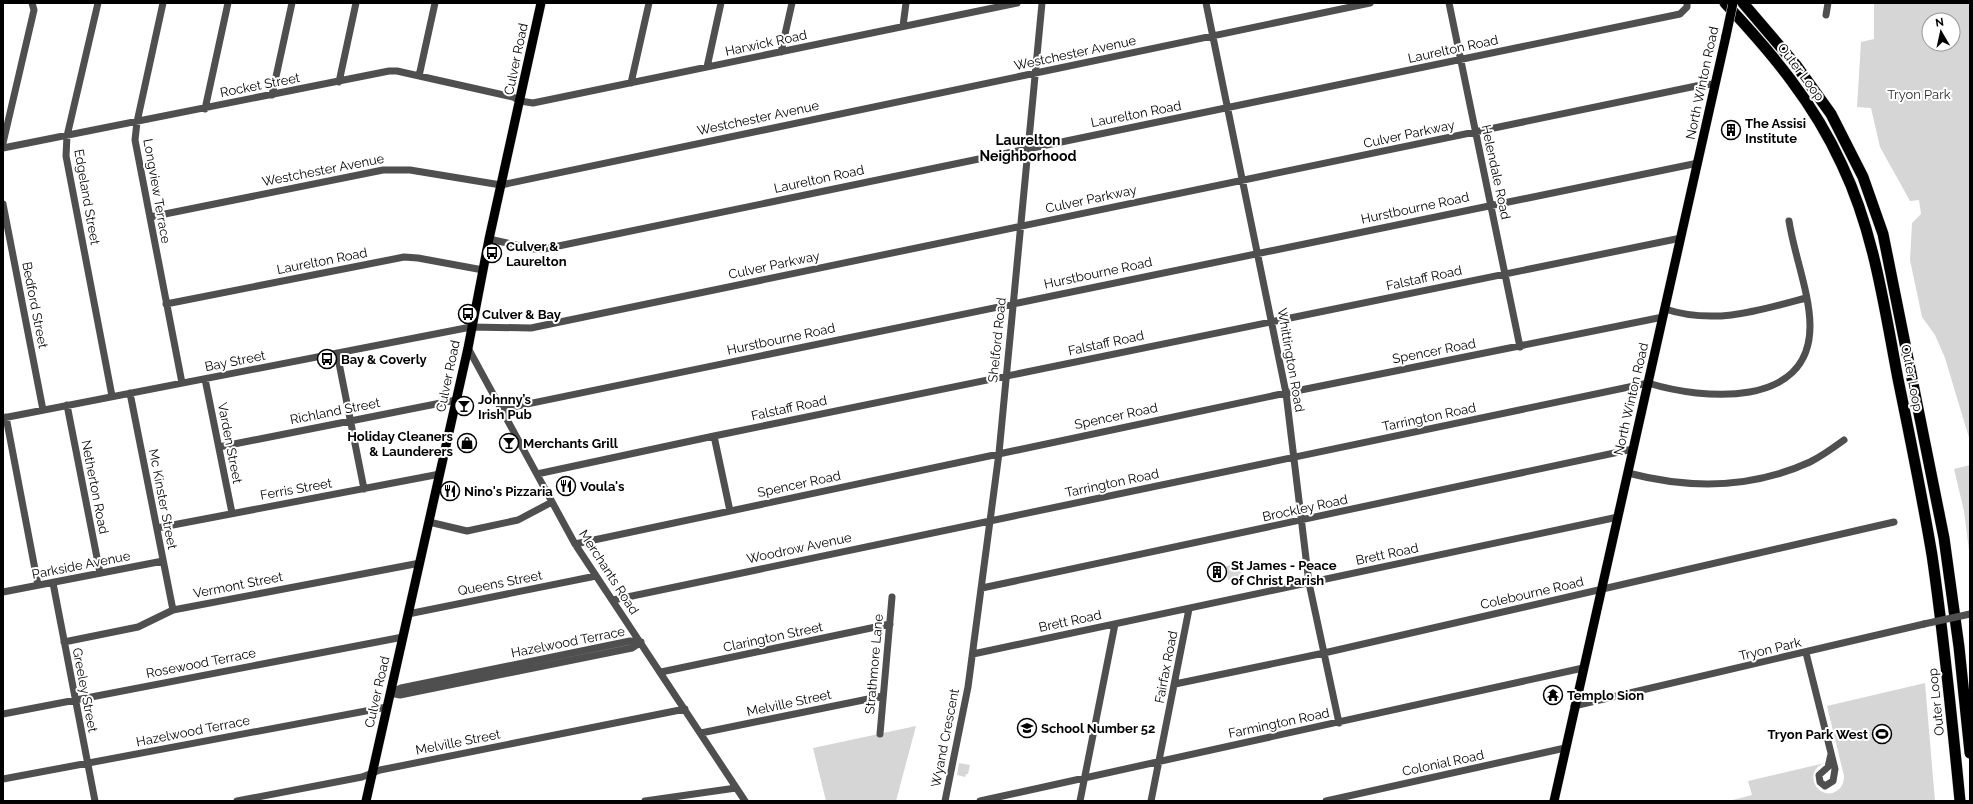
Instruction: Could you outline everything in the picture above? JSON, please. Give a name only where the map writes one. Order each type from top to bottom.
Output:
[{"type":"highway","name":"Outer Loop","points":[[1725,3],[1783,69],[1815,114],[1845,170],[1867,231],[1879,279],[1931,554],[1947,668],[1960,801]]},
{"type":"highway","name":"Outer Loop","points":[[1743,3],[1790,57],[1829,110],[1859,168],[1882,229],[1943,533],[1959,642],[1970,753]]},
{"type":"main road","name":"Culver Road","points":[[366,801],[468,348],[483,270],[541,3]]},
{"type":"main road","name":"North Winton Road","points":[[1554,801],[1574,706],[1628,473],[1733,3]]},
{"type":"street","points":[[3,143],[34,10],[32,3]]},
{"type":"street","name":"Edgeland Street","points":[[98,3],[67,136],[66,156],[112,396]]},
{"type":"street","name":"Longview Terrace","points":[[163,3],[137,122],[136,148],[182,383]]},
{"type":"street","points":[[205,108],[228,3]]},
{"type":"street","points":[[272,95],[292,3]]},
{"type":"street","points":[[339,82],[356,3]]},
{"type":"street","points":[[419,76],[435,3]]},
{"type":"street","points":[[631,83],[649,3]]},
{"type":"street","points":[[707,67],[721,3]]},
{"type":"street","points":[[781,52],[792,3]]},
{"type":"street","points":[[903,26],[906,3]]},
{"type":"street","name":"Harwick Road","points":[[520,101],[533,104],[1017,3]]},
{"type":"street","name":"Shelford Road","points":[[969,679],[999,453],[1042,3]]},
{"type":"street","name":"Whittington Road","points":[[1206,3],[1286,393],[1309,584],[1339,722]]},
{"type":"street","name":"Westchester Avenue","points":[[150,217],[383,170],[410,170],[502,185],[585,166],[1213,37],[1370,3]]},
{"type":"street","name":"Helendale Road","points":[[1449,3],[1520,347]]},
{"type":"street","name":"Laurelton Road","points":[[490,239],[534,249],[544,249],[1680,14],[1687,7],[1687,3]]},
{"type":"street","points":[[1826,15],[1828,3]]},
{"type":"street","name":"Rocket Street","points":[[3,148],[389,71],[419,76],[513,97],[520,101]]},
{"type":"street","name":"Culver Parkway","points":[[472,327],[531,328],[1476,133],[1701,85],[1715,84]]},
{"type":"street","name":"Hurstbourne Road","points":[[503,409],[1698,162]]},
{"type":"street","name":"Bedford Street","points":[[3,204],[43,410]]},
{"type":"street","name":"Tarrington Road","points":[[990,521],[1648,383],[1679,392],[1716,396],[1749,392],[1778,382],[1796,368],[1806,348],[1810,327],[1806,298],[1789,221]]},
{"type":"street","name":"Falstaff Road","points":[[537,474],[714,436],[1681,238]]},
{"type":"street","name":"Laurelton Road","points":[[166,304],[404,258],[418,258],[483,270]]},
{"type":"street","points":[[1664,313],[1713,317],[1755,311],[1806,298]]},
{"type":"street","name":"Spencer Road","points":[[576,544],[1286,393],[1520,347],[1664,313]]},
{"type":"street","name":"Bay Street","points":[[4,417],[472,327]]},
{"type":"street","name":"Merchants Road","points":[[468,348],[503,409],[576,544],[745,801]]},
{"type":"street","points":[[337,353],[364,489]]},
{"type":"street","name":"Varden Street","points":[[205,379],[232,513]]},
{"type":"street","name":"Mc Kinster Street","points":[[130,393],[173,610]]},
{"type":"street","name":"Richland Street","points":[[219,447],[456,400]]},
{"type":"street","name":"Netherton Road","points":[[67,405],[100,573]]},
{"type":"street","points":[[4,417],[38,585]]},
{"type":"street","points":[[714,436],[730,511]]},
{"type":"street","points":[[1628,473],[1668,482],[1694,485],[1737,482],[1799,466],[1819,457],[1844,440]]},
{"type":"street","name":"Brockley Road","points":[[982,588],[1302,521],[1633,449]]},
{"type":"street","name":"Ferris Street","points":[[157,528],[440,474]]},
{"type":"street","points":[[429,522],[467,531],[518,520],[552,502]]},
{"type":"street","name":"Brett Road","points":[[972,654],[1309,584],[1618,517]]},
{"type":"street","name":"Woodrow Avenue","points":[[613,600],[990,521]]},
{"type":"street","name":"Colebourne Road","points":[[1175,684],[1324,653],[1894,522]]},
{"type":"street","name":"Parkside Avenue","points":[[3,592],[163,561]]},
{"type":"street","name":"Vermont Street","points":[[64,642],[138,626],[173,610],[420,563]]},
{"type":"street","name":"Queens Street","points":[[408,614],[596,576]]},
{"type":"street","name":"Greeley Street","points":[[53,583],[95,801]]},
{"type":"street","name":"Strathmore Lane","points":[[880,734],[892,597]]},
{"type":"street","name":"Fairfax Road","points":[[1151,801],[1189,609]]},
{"type":"street","name":"Tryon Park","points":[[1574,706],[1970,614]]},
{"type":"street","name":"Clarington Street","points":[[661,672],[890,624]]},
{"type":"street","points":[[1080,801],[1115,624]]},
{"type":"street","name":"Rosewood Terrace","points":[[3,714],[403,637]]},
{"type":"street","name":"Hazelwood Terrace","points":[[390,693],[400,695],[609,653],[636,647],[641,642]]},
{"type":"street","points":[[1806,653],[1831,754]]},
{"type":"street","name":"Farmington Road","points":[[980,801],[1014,797],[1085,778],[1583,668]]},
{"type":"street","name":"Wyand Crescent","points":[[945,801],[969,679]]},
{"type":"street","name":"Melville Street","points":[[701,733],[883,696]]},
{"type":"street","name":"Hazelwood Terrace","points":[[3,779],[387,707]]},
{"type":"street","name":"Melville Street","points":[[237,801],[372,774],[380,770],[685,709]]},
{"type":"street","name":"Colonial Road","points":[[1326,801],[1565,748]]},
{"type":"street","points":[[645,801],[736,788]]},
{"type":"green space","name":"Tryon Park","points":[[1874,3],[1970,3],[1970,441],[1945,358],[1935,335],[1922,317],[1910,260],[1912,223],[1921,214],[1919,200],[1910,201],[1880,147],[1871,108],[1857,107],[1861,42],[1874,39]]},
{"type":"green space","points":[[1970,465],[1970,559],[1964,511],[1954,469]]},
{"type":"green space","points":[[1240,563],[1242,576],[1228,580],[1226,566]]},
{"type":"green space","name":"Tryon Park West","points":[[1925,683],[1935,801],[1729,801],[1752,795],[1748,781],[1825,763],[1818,767],[1814,773],[1813,779],[1815,785],[1819,790],[1825,793],[1831,793],[1838,790],[1843,783],[1844,776],[1827,706]]},
{"type":"green space","points":[[916,726],[896,801],[826,801],[813,748]]},
{"type":"green space","points":[[959,763],[970,765],[968,774],[966,774],[965,777],[957,775]]},
{"type":"place","name":"The Assisi Institute","points":[[1731,130]]},
{"type":"place","name":"Culver & Laurelton","points":[[492,253]]},
{"type":"place","name":"Culver & Bay","points":[[468,314]]},
{"type":"place","name":"Bay & Coverly","points":[[327,359]]},
{"type":"place","name":"Johnny’s Irish Pub","points":[[464,406]]},
{"type":"place","name":"Holiday Cleaners & Launderers","points":[[467,443]]},
{"type":"place","name":"Merchants Grill","points":[[509,443]]},
{"type":"place","name":"Voula's","points":[[566,486]]},
{"type":"place","name":"Nino's Pizzaria","points":[[450,491]]},
{"type":"place","name":"St James - Peace of Christ Parish","points":[[1217,572]]},
{"type":"place","name":"Templo Sion","points":[[1553,695]]},
{"type":"place","name":"School Number 52","points":[[1027,728]]},
{"type":"place","name":"Tryon Park West","points":[[1882,734]]},
{"type":"district","name":"Laurelton Neighborhood","points":[[1028,148]]}]
